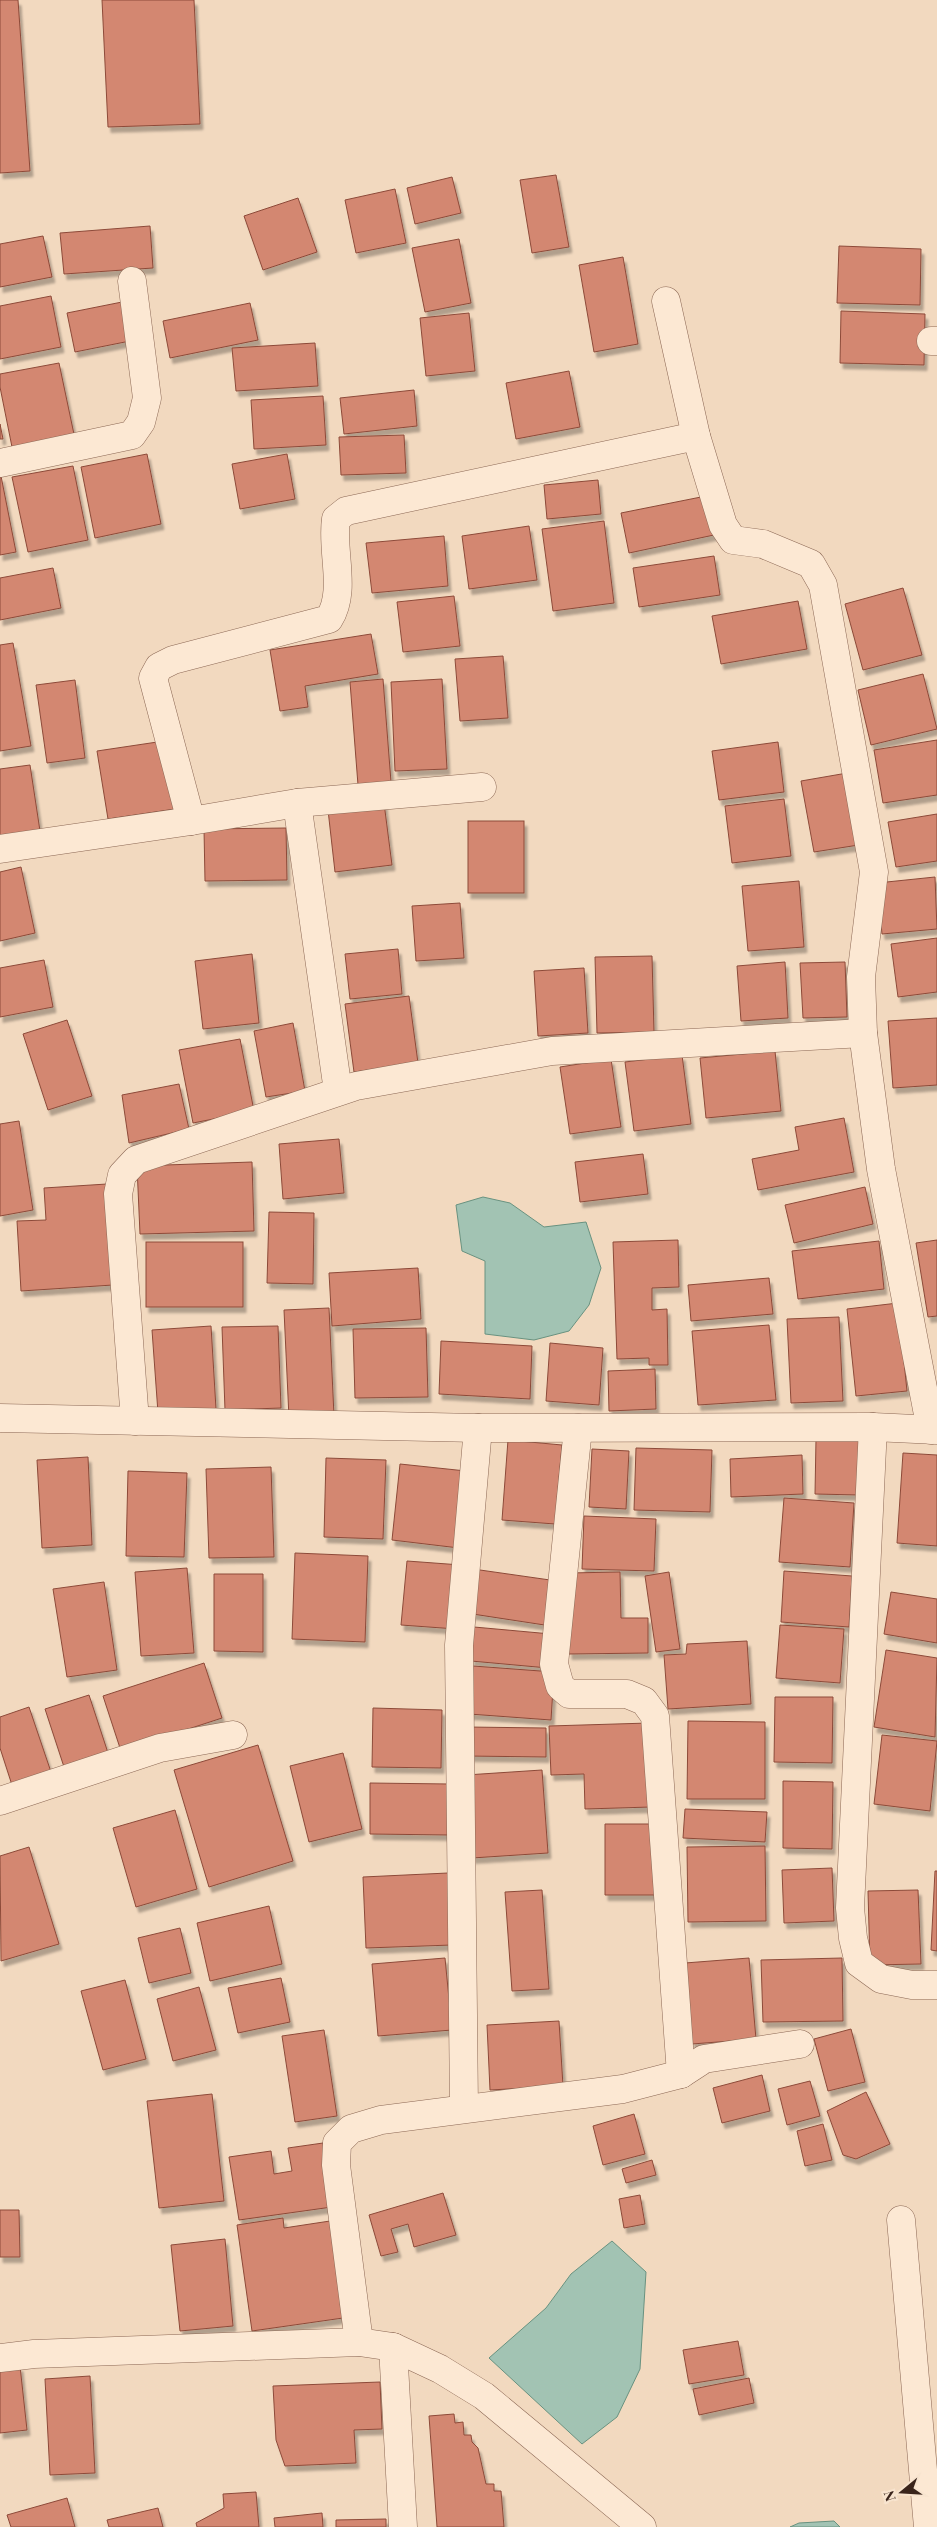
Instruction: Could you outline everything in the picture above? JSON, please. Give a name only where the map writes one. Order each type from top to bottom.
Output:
[{"type":"street","points":[[0,463],[132,434],[141,422],[147,398],[132,281]]},
{"type":"street","points":[[0,1418],[478,1428],[873,1427],[934,1430],[881,1169],[863,1033],[861,977],[874,872],[823,585],[811,564],[763,544],[733,540],[723,525],[696,436],[666,301]]},
{"type":"street","points":[[191,821],[153,678],[159,667],[173,660],[329,619],[337,607],[334,532],[336,519],[346,511],[696,436]]},
{"type":"street","points":[[0,849],[191,821],[297,803],[482,787]]},
{"type":"street","points":[[297,803],[338,1091]]},
{"type":"street","points":[[135,1420],[118,1194],[122,1175],[136,1160],[356,1086],[552,1051],[863,1033]]},
{"type":"street","points":[[873,1427],[850,1908],[853,1938],[859,1963],[881,1979],[912,1985],[937,1985]]},
{"type":"street","points":[[464,2108],[460,1646],[478,1428]]},
{"type":"street","points":[[578,1428],[554,1664],[560,1686],[569,1694],[627,1694],[644,1701],[654,1716],[681,2074]]},
{"type":"street","points":[[0,1801],[160,1748],[233,1735]]},
{"type":"street","points":[[359,2342],[336,2164],[337,2142],[351,2129],[381,2120],[622,2089],[681,2074],[704,2059],[800,2044]]},
{"type":"street","points":[[901,2220],[928,2527]]},
{"type":"street","points":[[0,2358],[34,2354],[359,2342],[393,2346],[440,2369],[484,2396],[642,2527]]},
{"type":"street","points":[[393,2346],[403,2527]]},
{"type":"shaded area","points":[[483,1197],[510,1203],[544,1227],[586,1222],[601,1268],[589,1305],[569,1331],[534,1340],[485,1334],[485,1261],[462,1251],[456,1205]]},
{"type":"shaded area","points":[[612,2241],[646,2272],[640,2369],[617,2417],[582,2444],[489,2358],[546,2308],[571,2274]]},
{"type":"shaded area","points":[[834,2521],[840,2527],[790,2527],[799,2523]]},
{"type":"building","points":[[0,0],[18,0],[30,171],[0,173]]},
{"type":"building","points":[[102,0],[194,0],[200,124],[108,127]]},
{"type":"building","points":[[556,175],[569,247],[532,253],[520,180]]},
{"type":"building","points":[[452,177],[461,213],[415,224],[407,188]]},
{"type":"building","points":[[395,189],[406,243],[356,253],[345,200]]},
{"type":"building","points":[[298,198],[317,252],[263,270],[244,216]]},
{"type":"building","points":[[150,226],[153,268],[64,274],[60,233]]},
{"type":"building","points":[[43,236],[52,277],[0,287],[0,244]]},
{"type":"building","points":[[459,239],[471,303],[425,312],[412,248]]},
{"type":"building","points":[[839,246],[921,249],[920,305],[837,303]]},
{"type":"building","points":[[623,257],[638,344],[594,352],[579,265]]},
{"type":"building","points":[[51,296],[61,347],[0,359],[0,306]]},
{"type":"building","points":[[127,301],[135,340],[75,352],[67,313]]},
{"type":"building","points":[[250,303],[258,340],[170,358],[163,321]]},
{"type":"building","points":[[841,311],[925,314],[924,365],[840,363]]},
{"type":"building","points":[[469,313],[475,371],[426,376],[420,318]]},
{"type":"building","points":[[315,343],[318,386],[236,391],[232,348]]},
{"type":"building","points":[[59,363],[75,439],[13,452],[0,387],[0,374]]},
{"type":"building","points":[[569,371],[580,427],[516,439],[506,383]]},
{"type":"building","points":[[414,390],[417,426],[344,434],[340,398]]},
{"type":"building","points":[[323,396],[326,445],[254,449],[251,400]]},
{"type":"building","points":[[0,424],[3,439],[0,439]]},
{"type":"building","points":[[404,435],[406,473],[341,475],[339,437]]},
{"type":"building","points":[[147,454],[161,524],[95,538],[81,467]]},
{"type":"building","points":[[287,454],[295,499],[240,509],[232,464]]},
{"type":"building","points":[[73,466],[88,540],[28,552],[12,477]]},
{"type":"building","points":[[0,477],[16,552],[0,555]]},
{"type":"building","points":[[598,480],[601,514],[547,519],[544,485]]},
{"type":"building","points":[[706,496],[714,535],[629,553],[621,513]]},
{"type":"building","points":[[604,521],[614,603],[553,611],[542,529]]},
{"type":"building","points":[[529,526],[537,580],[469,589],[462,536]]},
{"type":"building","points":[[444,536],[448,586],[372,593],[366,543]]},
{"type":"building","points":[[714,556],[720,595],[639,607],[633,568]]},
{"type":"building","points":[[53,568],[61,608],[0,620],[0,578]]},
{"type":"building","points":[[903,588],[922,655],[863,670],[845,604]]},
{"type":"building","points":[[454,596],[460,646],[403,652],[397,602]]},
{"type":"building","points":[[798,601],[807,649],[721,664],[712,616]]},
{"type":"building","points":[[371,634],[378,674],[305,686],[308,707],[280,711],[270,650]]},
{"type":"building","points":[[13,643],[31,746],[0,751],[0,645]]},
{"type":"building","points":[[503,656],[508,718],[460,721],[455,659]]},
{"type":"building","points":[[923,674],[937,729],[871,745],[858,690]]},
{"type":"building","points":[[383,679],[391,782],[358,785],[350,682]]},
{"type":"building","points":[[442,679],[447,769],[395,771],[391,682]]},
{"type":"building","points":[[75,680],[85,758],[47,763],[36,685]]},
{"type":"building","points":[[937,740],[937,795],[883,803],[874,750]]},
{"type":"building","points":[[164,741],[175,809],[108,819],[97,751]]},
{"type":"building","points":[[778,742],[784,792],[719,800],[712,751]]},
{"type":"building","points":[[30,765],[40,831],[0,837],[0,769]]},
{"type":"building","points":[[853,772],[865,844],[814,852],[801,781]]},
{"type":"building","points":[[784,799],[791,856],[732,863],[725,806]]},
{"type":"building","points":[[384,803],[392,865],[335,872],[328,810]]},
{"type":"building","points":[[937,814],[937,861],[896,867],[888,822]]},
{"type":"building","points":[[468,821],[524,821],[524,893],[468,893]]},
{"type":"building","points":[[286,828],[287,880],[205,881],[204,829]]},
{"type":"building","points":[[21,867],[35,933],[0,941],[0,872]]},
{"type":"building","points":[[935,877],[937,929],[882,934],[877,883]]},
{"type":"building","points":[[799,881],[804,947],[748,951],[742,886]]},
{"type":"building","points":[[460,903],[464,958],[416,961],[412,906]]},
{"type":"building","points":[[937,938],[937,992],[898,997],[891,944]]},
{"type":"building","points":[[398,949],[402,994],[350,999],[345,954]]},
{"type":"building","points":[[252,954],[259,1023],[203,1029],[195,961]]},
{"type":"building","points":[[652,956],[654,1032],[597,1033],[595,957]]},
{"type":"building","points":[[44,960],[53,1007],[0,1017],[0,968]]},
{"type":"building","points":[[785,962],[788,1018],[741,1021],[737,966]]},
{"type":"building","points":[[845,962],[847,1017],[803,1018],[800,963]]},
{"type":"building","points":[[584,968],[588,1033],[538,1036],[534,971]]},
{"type":"building","points":[[409,996],[418,1063],[354,1072],[345,1004]]},
{"type":"building","points":[[937,1018],[937,1085],[893,1088],[888,1021]]},
{"type":"building","points":[[67,1020],[92,1096],[48,1110],[23,1034]]},
{"type":"building","points":[[293,1023],[305,1091],[266,1097],[254,1031]]},
{"type":"building","points":[[240,1039],[254,1111],[193,1123],[179,1050]]},
{"type":"building","points":[[775,1051],[781,1111],[706,1118],[700,1058]]},
{"type":"building","points":[[682,1055],[691,1124],[634,1131],[625,1062]]},
{"type":"building","points":[[611,1059],[621,1127],[570,1134],[560,1067]]},
{"type":"building","points":[[179,1084],[189,1129],[129,1143],[122,1095]]},
{"type":"building","points":[[844,1118],[854,1172],[758,1190],[752,1159],[799,1150],[795,1127]]},
{"type":"building","points":[[19,1121],[33,1210],[0,1216],[0,1124]]},
{"type":"building","points":[[339,1139],[344,1193],[283,1199],[279,1144]]},
{"type":"building","points":[[643,1154],[648,1194],[580,1202],[575,1162]]},
{"type":"building","points":[[252,1162],[254,1231],[140,1234],[137,1166]]},
{"type":"building","points":[[107,1184],[113,1285],[21,1291],[17,1221],[46,1220],[44,1188]]},
{"type":"building","points":[[865,1187],[873,1224],[794,1243],[785,1205]]},
{"type":"building","points":[[269,1212],[314,1213],[313,1284],[267,1283]]},
{"type":"building","points":[[678,1240],[679,1287],[652,1288],[652,1310],[667,1309],[668,1365],[649,1365],[649,1358],[617,1359],[613,1242]]},
{"type":"building","points":[[937,1240],[937,1316],[928,1317],[916,1243]]},
{"type":"building","points":[[879,1241],[884,1289],[798,1299],[792,1251]]},
{"type":"building","points":[[146,1242],[243,1242],[243,1307],[146,1307]]},
{"type":"building","points":[[418,1268],[421,1319],[332,1326],[329,1273]]},
{"type":"building","points":[[769,1278],[773,1314],[691,1321],[688,1285]]},
{"type":"building","points":[[898,1303],[907,1391],[856,1396],[847,1309]]},
{"type":"building","points":[[329,1308],[334,1416],[289,1418],[284,1310]]},
{"type":"building","points":[[839,1317],[843,1401],[791,1403],[787,1319]]},
{"type":"building","points":[[769,1325],[776,1400],[698,1405],[692,1331]]},
{"type":"building","points":[[211,1326],[216,1409],[158,1413],[152,1330]]},
{"type":"building","points":[[278,1326],[281,1408],[225,1410],[222,1327]]},
{"type":"building","points":[[426,1328],[428,1397],[355,1398],[353,1329]]},
{"type":"building","points":[[441,1341],[532,1346],[530,1399],[439,1394]]},
{"type":"building","points":[[550,1343],[603,1348],[599,1405],[546,1401]]},
{"type":"building","points":[[655,1369],[656,1409],[609,1411],[608,1371]]},
{"type":"building","points":[[816,1439],[860,1440],[859,1495],[815,1494]]},
{"type":"building","points":[[508,1440],[562,1445],[555,1524],[502,1520]]},
{"type":"building","points":[[636,1448],[712,1450],[710,1512],[634,1510]]},
{"type":"building","points":[[592,1449],[629,1451],[626,1509],[589,1507]]},
{"type":"building","points":[[903,1453],[937,1455],[937,1546],[897,1543]]},
{"type":"building","points":[[802,1455],[803,1494],[731,1497],[730,1459]]},
{"type":"building","points":[[88,1457],[92,1545],[42,1548],[37,1460]]},
{"type":"building","points":[[326,1458],[386,1460],[383,1539],[324,1537]]},
{"type":"building","points":[[400,1464],[466,1471],[459,1548],[392,1540]]},
{"type":"building","points":[[271,1467],[274,1557],[209,1558],[206,1469]]},
{"type":"building","points":[[128,1471],[187,1473],[184,1557],[126,1556]]},
{"type":"building","points":[[784,1498],[854,1503],[850,1567],[779,1562]]},
{"type":"building","points":[[584,1516],[656,1519],[654,1571],[582,1569]]},
{"type":"building","points":[[295,1553],[368,1556],[365,1642],[292,1639]]},
{"type":"building","points":[[407,1561],[461,1565],[456,1629],[401,1625]]},
{"type":"building","points":[[187,1568],[194,1653],[141,1656],[135,1572]]},
{"type":"building","points":[[473,1569],[557,1581],[551,1626],[466,1613]]},
{"type":"building","points":[[784,1571],[852,1576],[849,1627],[781,1622]]},
{"type":"building","points":[[620,1572],[621,1618],[648,1618],[648,1653],[569,1654],[568,1573]]},
{"type":"building","points":[[669,1572],[680,1649],[656,1652],[645,1576]]},
{"type":"building","points":[[214,1574],[263,1574],[263,1652],[214,1651]]},
{"type":"building","points":[[104,1582],[117,1670],[67,1677],[53,1589]]},
{"type":"building","points":[[891,1592],[937,1599],[937,1643],[884,1634]]},
{"type":"building","points":[[780,1625],[844,1629],[840,1683],[776,1678]]},
{"type":"building","points":[[474,1627],[551,1634],[548,1668],[471,1661]]},
{"type":"building","points":[[747,1641],[751,1704],[668,1709],[664,1655],[686,1654],[687,1644]]},
{"type":"building","points":[[886,1650],[937,1658],[935,1737],[874,1727]]},
{"type":"building","points":[[204,1663],[222,1718],[121,1751],[103,1696]]},
{"type":"building","points":[[473,1666],[554,1672],[551,1720],[469,1714]]},
{"type":"building","points":[[89,1695],[110,1759],[66,1773],[45,1709]]},
{"type":"building","points":[[775,1697],[833,1697],[832,1763],[774,1762]]},
{"type":"building","points":[[29,1707],[51,1772],[12,1785],[0,1748],[0,1717]]},
{"type":"building","points":[[373,1708],[442,1710],[441,1768],[372,1767]]},
{"type":"building","points":[[688,1721],[765,1722],[765,1799],[687,1799]]},
{"type":"building","points":[[649,1723],[651,1807],[585,1809],[584,1774],[551,1775],[549,1726]]},
{"type":"building","points":[[466,1727],[546,1728],[546,1757],[466,1756]]},
{"type":"building","points":[[882,1735],[937,1741],[930,1811],[874,1804]]},
{"type":"building","points":[[258,1745],[293,1861],[209,1887],[174,1770]]},
{"type":"building","points":[[343,1753],[362,1829],[309,1842],[290,1766]]},
{"type":"building","points":[[542,1770],[548,1853],[472,1858],[466,1775]]},
{"type":"building","points":[[783,1781],[833,1782],[832,1849],[783,1848]]},
{"type":"building","points":[[370,1783],[449,1784],[449,1835],[370,1834]]},
{"type":"building","points":[[685,1809],[767,1812],[765,1842],[683,1838]]},
{"type":"building","points":[[175,1810],[197,1889],[136,1907],[113,1828]]},
{"type":"building","points":[[605,1824],[656,1824],[655,1895],[605,1895]]},
{"type":"building","points":[[765,1846],[766,1921],[688,1922],[687,1847]]},
{"type":"building","points":[[29,1847],[59,1944],[1,1961],[0,1856]]},
{"type":"building","points":[[832,1868],[834,1921],[784,1923],[782,1870]]},
{"type":"building","points":[[935,1871],[937,1871],[937,1951],[931,1950]]},
{"type":"building","points":[[448,1873],[452,1945],[366,1948],[363,1877]]},
{"type":"building","points":[[542,1890],[549,1989],[512,1991],[505,1892]]},
{"type":"building","points":[[918,1890],[921,1964],[870,1965],[868,1891]]},
{"type":"building","points":[[269,1906],[282,1964],[210,1981],[197,1923]]},
{"type":"building","points":[[180,1928],[191,1973],[149,1983],[138,1938]]},
{"type":"building","points":[[445,1958],[452,2030],[378,2036],[372,1964]]},
{"type":"building","points":[[749,1958],[756,2039],[692,2044],[685,1963]]},
{"type":"building","points":[[842,1958],[843,2021],[763,2022],[761,1960]]},
{"type":"building","points":[[281,1978],[290,2022],[238,2033],[228,1988]]},
{"type":"building","points":[[125,1980],[146,2059],[103,2070],[81,1991]]},
{"type":"building","points":[[199,1987],[216,2050],[173,2061],[157,1999]]},
{"type":"building","points":[[559,2021],[563,2086],[490,2090],[487,2025]]},
{"type":"building","points":[[851,2029],[865,2082],[828,2091],[814,2039]]},
{"type":"building","points":[[324,2030],[337,2116],[295,2122],[282,2036]]},
{"type":"building","points":[[762,2075],[770,2111],[722,2123],[713,2088]]},
{"type":"building","points":[[810,2081],[820,2116],[787,2125],[778,2089]]},
{"type":"building","points":[[866,2092],[890,2144],[856,2159],[843,2155],[827,2111]]},
{"type":"building","points":[[212,2094],[224,2201],[159,2208],[147,2101]]},
{"type":"building","points":[[634,2114],[645,2154],[603,2165],[593,2126]]},
{"type":"building","points":[[823,2124],[832,2160],[805,2166],[797,2131]]},
{"type":"building","points":[[323,2143],[332,2207],[239,2220],[229,2157],[271,2151],[274,2174],[292,2171],[288,2148]]},
{"type":"building","points":[[652,2160],[656,2175],[626,2183],[622,2169]]},
{"type":"building","points":[[443,2193],[456,2235],[414,2247],[408,2224],[391,2229],[398,2252],[381,2256],[369,2215]]},
{"type":"building","points":[[640,2195],[645,2224],[624,2228],[619,2199]]},
{"type":"building","points":[[0,2210],[19,2210],[20,2257],[0,2257]]},
{"type":"building","points":[[283,2218],[284,2228],[330,2221],[343,2318],[252,2331],[237,2225]]},
{"type":"building","points":[[225,2239],[233,2326],[180,2331],[171,2245]]},
{"type":"building","points":[[738,2341],[744,2375],[689,2384],[683,2350]]},
{"type":"building","points":[[20,2366],[27,2430],[0,2433],[0,2368]]},
{"type":"building","points":[[90,2376],[95,2473],[50,2475],[45,2379]]},
{"type":"building","points":[[749,2378],[754,2403],[699,2415],[693,2389]]},
{"type":"building","points":[[380,2382],[382,2429],[354,2430],[356,2463],[285,2466],[276,2440],[273,2386]]},
{"type":"building","points":[[454,2414],[455,2423],[463,2422],[464,2435],[471,2435],[472,2442],[478,2448],[486,2484],[494,2484],[494,2491],[501,2491],[504,2527],[437,2527],[429,2416]]},
{"type":"building","points":[[256,2492],[259,2527],[197,2527],[196,2523],[224,2508],[223,2494]]},
{"type":"building","points":[[67,2498],[75,2527],[11,2527],[7,2515]]},
{"type":"building","points":[[158,2508],[163,2527],[109,2527],[107,2520]]},
{"type":"building","points":[[322,2513],[323,2527],[275,2527],[274,2518]]},
{"type":"building","points":[[386,2519],[386,2527],[336,2527],[336,2520]]}]
